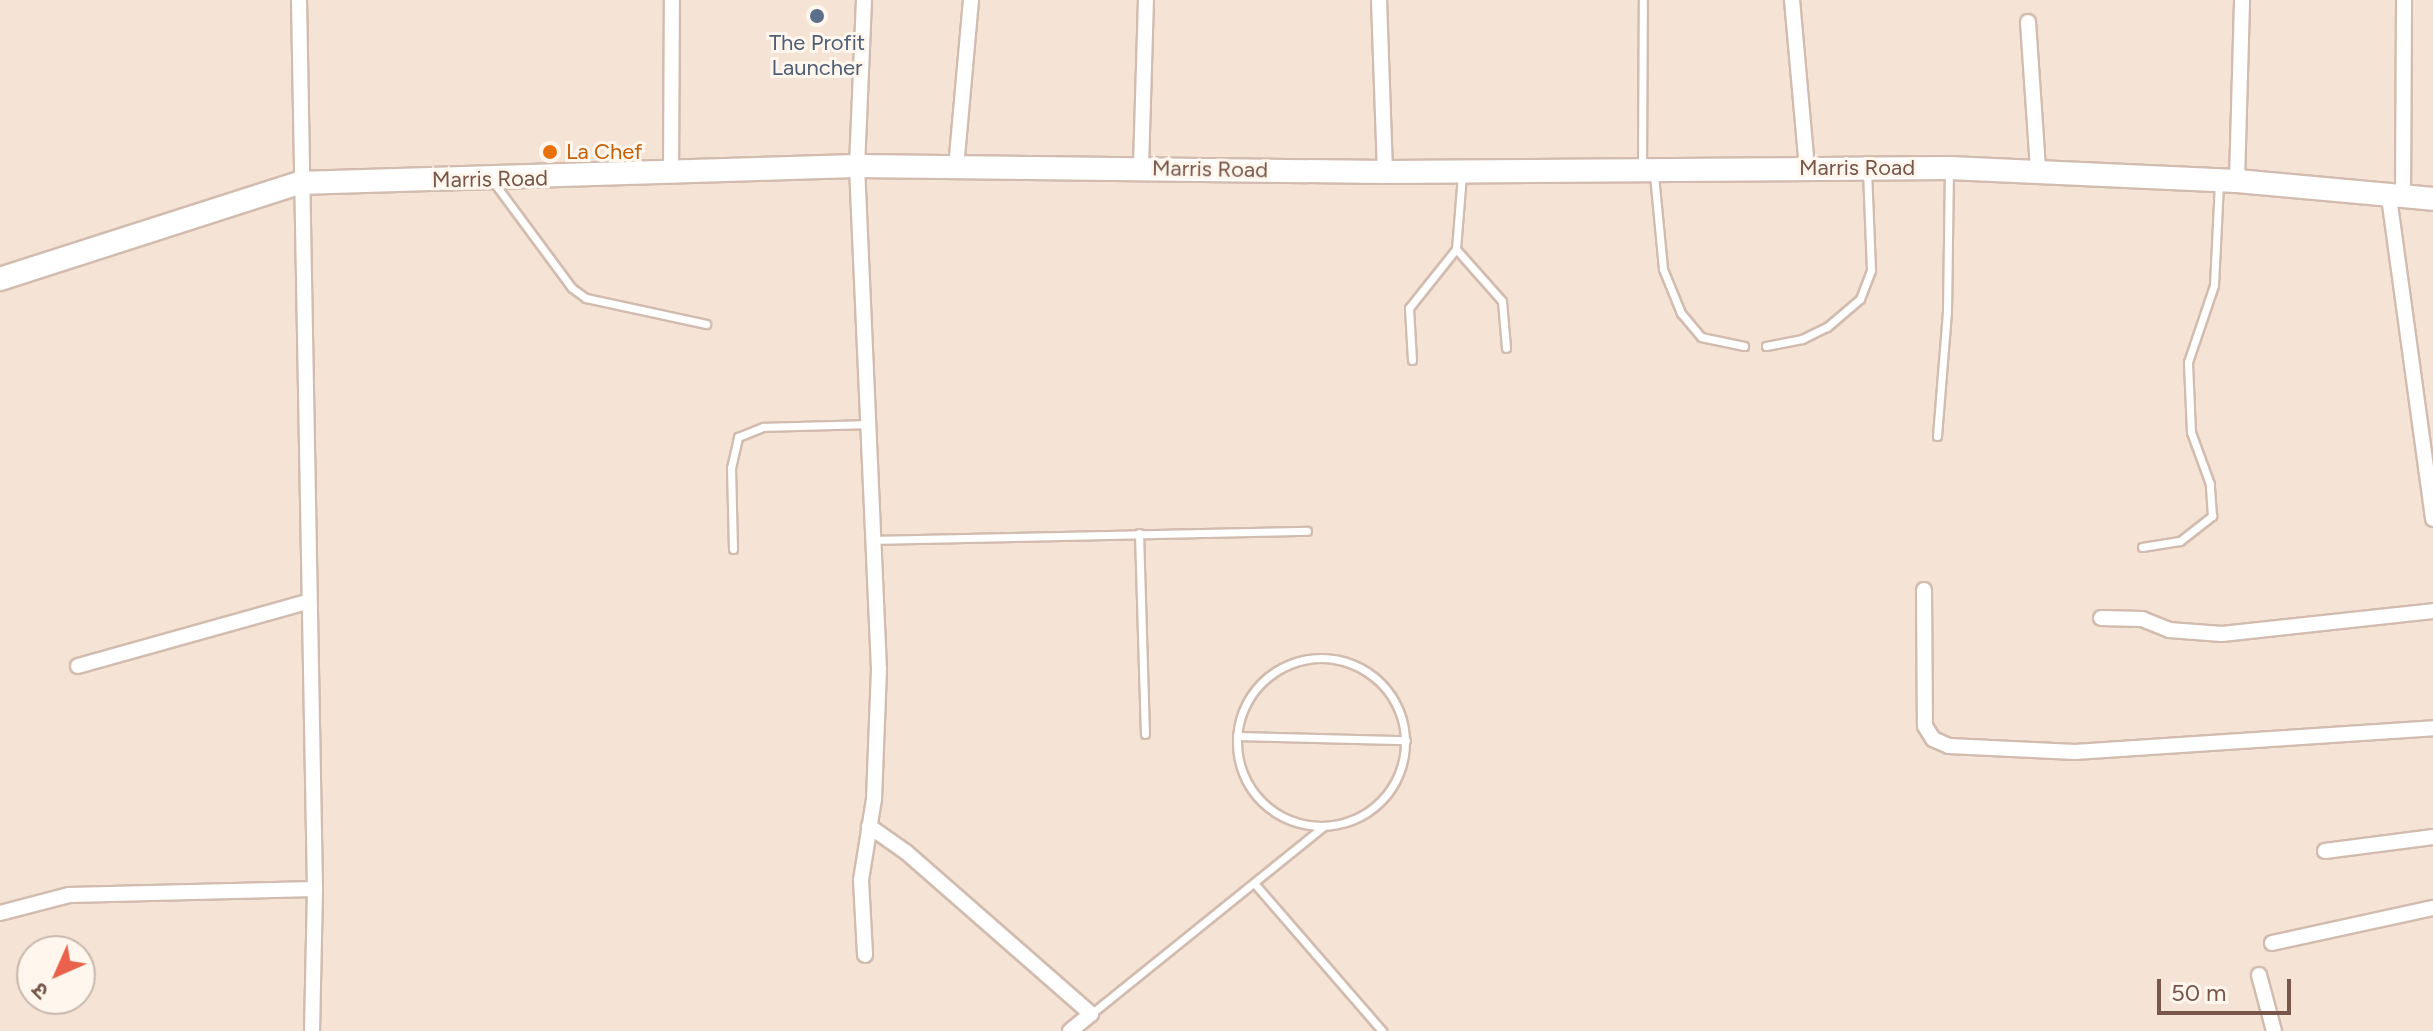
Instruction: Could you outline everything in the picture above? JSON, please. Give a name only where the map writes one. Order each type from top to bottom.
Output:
[{"type":"street","points":[[299,0],[299,183],[315,889],[312,1031]]},
{"type":"street","points":[[671,175],[672,0]]},
{"type":"street","points":[[864,0],[857,166],[879,669],[869,826],[861,880],[865,955]]},
{"type":"street","points":[[956,168],[971,0]]},
{"type":"street","points":[[1141,167],[1146,0]]},
{"type":"street","points":[[1379,0],[1385,172]]},
{"type":"street","points":[[1792,0],[1807,168]]},
{"type":"street","points":[[2228,181],[2242,0]]},
{"type":"street","points":[[2404,0],[2396,197],[2433,519]]},
{"type":"street","points":[[2028,22],[2038,169]]},
{"type":"street","name":"Marris Road","points":[[0,279],[299,183],[671,175],[857,166],[1385,172],[1949,168],[2038,169],[2228,181],[2433,199]]},
{"type":"street","points":[[1924,590],[1925,726],[1933,739],[1949,746],[2075,752],[2433,728]]},
{"type":"street","points":[[78,666],[307,602]]},
{"type":"street","points":[[2101,618],[2142,619],[2169,630],[2222,634],[2433,611]]},
{"type":"street","points":[[869,826],[906,852],[1091,1014],[1070,1031]]},
{"type":"street","points":[[2325,851],[2433,837]]},
{"type":"street","points":[[0,913],[69,895],[315,889]]},
{"type":"street","points":[[2272,943],[2433,908]]},
{"type":"street","points":[[2259,975],[2274,1031]]},
{"type":"lane","points":[[1643,0],[1648,169],[1667,286],[1701,337],[1744,346]]},
{"type":"lane","points":[[1937,436],[1947,311],[1949,168]]},
{"type":"lane","points":[[1766,346],[1802,339],[1827,327],[1860,299],[1871,270],[1867,170]]},
{"type":"lane","points":[[1412,360],[1409,308],[1456,249],[1462,172]]},
{"type":"lane","points":[[491,179],[572,288],[586,298],[706,324]]},
{"type":"lane","points":[[2142,547],[2180,541],[2212,516],[2210,484],[2191,432],[2188,362],[2214,285],[2228,181]]},
{"type":"lane","points":[[1456,249],[1502,301],[1506,348]]},
{"type":"lane","points":[[733,549],[731,468],[738,437],[763,427],[870,424]]},
{"type":"lane","points":[[874,540],[1307,531]]},
{"type":"lane","points":[[1139,533],[1145,734]]},
{"type":"lane","points":[[1319,656],[1351,662],[1380,680],[1399,707],[1406,740],[1401,773],[1383,800],[1356,820],[1323,827],[1290,821],[1262,803],[1243,776],[1236,755],[1237,736],[1241,710],[1259,682],[1286,663],[1319,656]]},
{"type":"lane","points":[[1237,736],[1406,740]]},
{"type":"lane","points":[[1091,1014],[1323,827]]},
{"type":"lane","points":[[1254,883],[1382,1031]]},
{"type":"shaded area","points":[[0,0],[2433,0],[2433,1031],[0,1031]]},
{"type":"place","name":"The Profit Launcher","points":[[817,16]]},
{"type":"place","name":"La Chef","points":[[550,152]]}]
